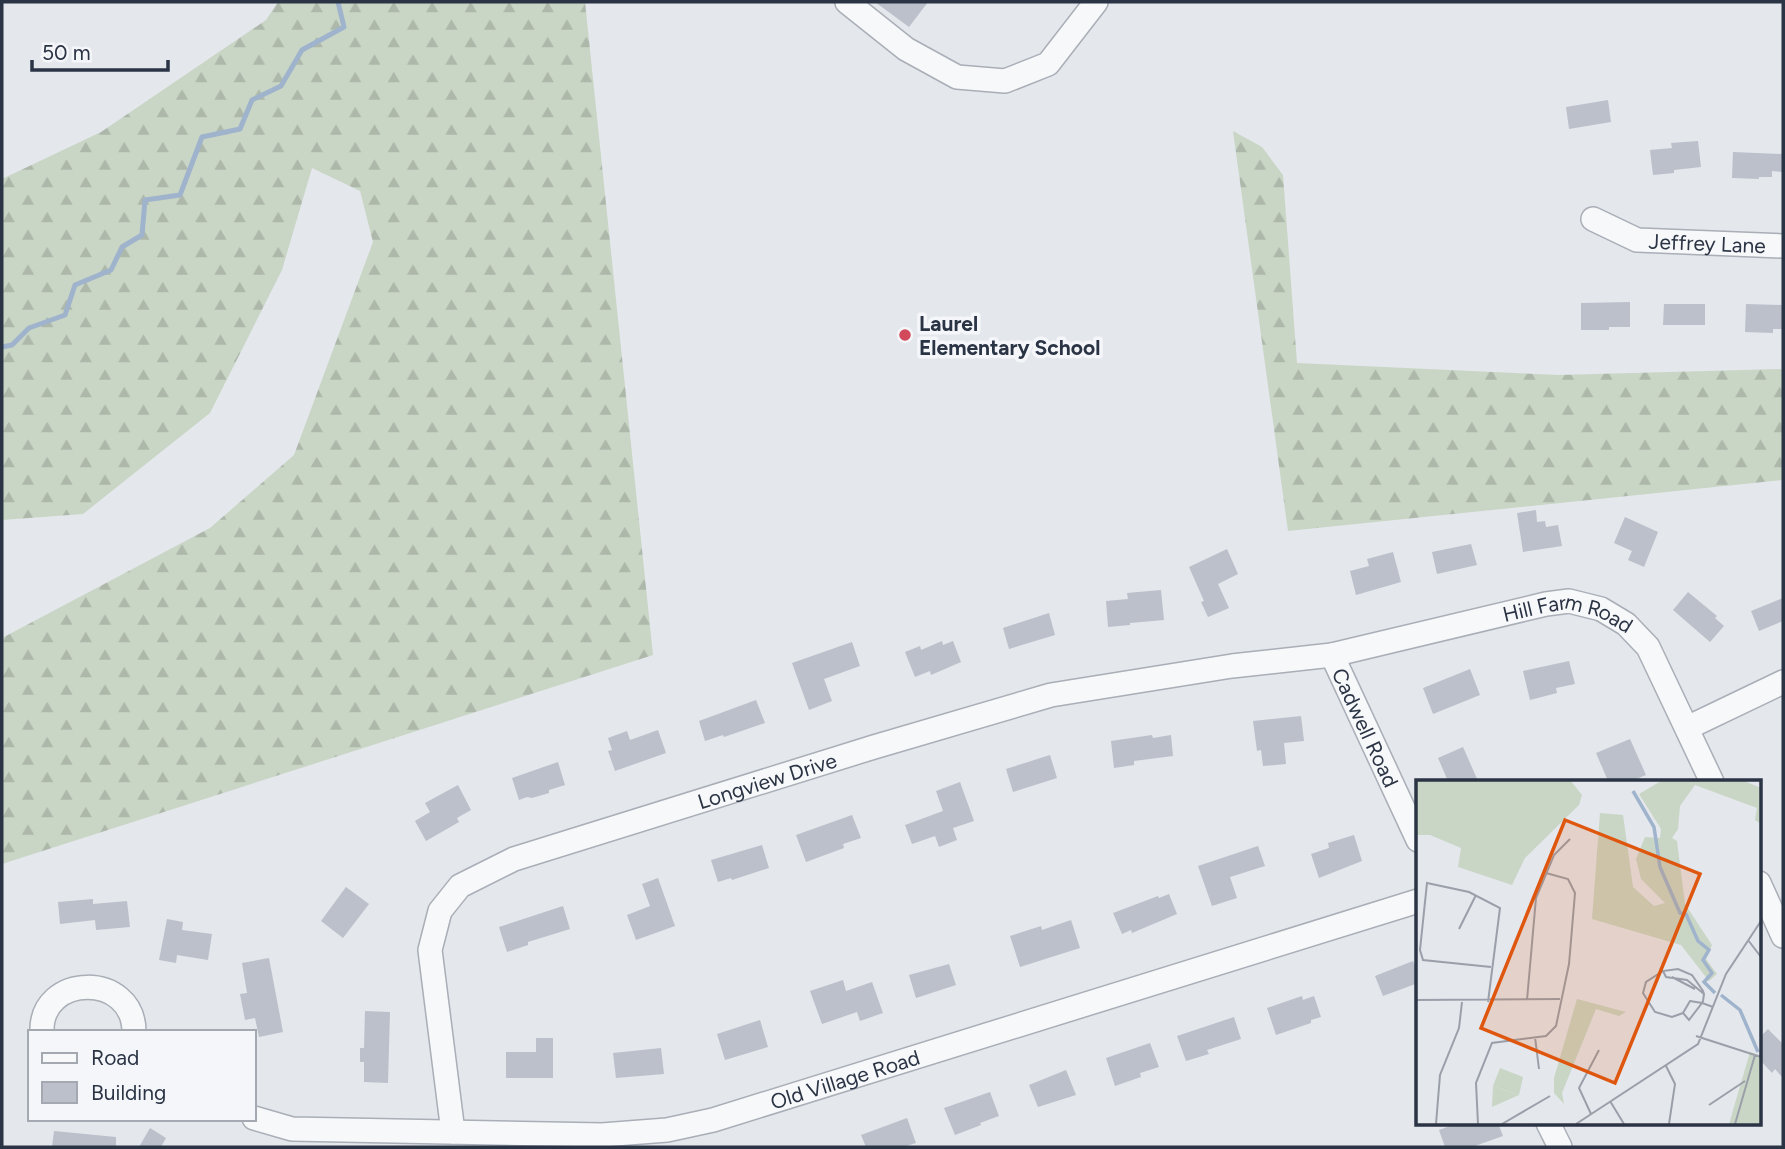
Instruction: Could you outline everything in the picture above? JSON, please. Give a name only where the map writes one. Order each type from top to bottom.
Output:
[{"type":"street","points":[[847,2],[906,49],[957,77],[1005,81],[1048,64],[1096,2]]},
{"type":"street","name":"Jeffrey Lane","points":[[1593,219],[1637,240],[1783,246]]},
{"type":"street","name":"Hill Farm Road","points":[[1332,655],[1546,604],[1569,601],[1601,609],[1626,624],[1648,647],[1711,780]]},
{"type":"street","name":"Cadwell Road","points":[[1332,655],[1416,836]]},
{"type":"street","name":"Longview Drive","points":[[453,1132],[430,950],[440,911],[460,886],[513,859],[1051,695],[1233,666],[1332,655]]},
{"type":"street","points":[[1687,728],[1783,681]]},
{"type":"street","points":[[1760,885],[1783,936]]},
{"type":"street","name":"Old Village Road","points":[[256,1119],[292,1129],[602,1135],[667,1130],[713,1120],[1416,902]]},
{"type":"street","points":[[42,1030],[46,1012],[54,1000],[66,991],[80,987],[102,989],[121,1000],[130,1013],[134,1030]]},
{"type":"street","points":[[1548,1124],[1560,1147]]},
{"type":"green space","points":[[278,2],[585,2],[653,655],[2,864],[2,638],[210,528],[294,455],[373,242],[360,191],[312,168],[282,270],[210,413],[83,514],[2,520],[2,179],[101,132],[266,20]]},
{"type":"green space","points":[[1233,131],[1262,147],[1283,175],[1297,363],[1559,375],[1783,369],[1783,480],[1288,531]]},
{"type":"building","points":[[875,2],[928,2],[909,27]]},
{"type":"building","points":[[1608,100],[1611,122],[1569,129],[1566,107]]},
{"type":"building","points":[[1698,141],[1701,167],[1653,175],[1650,150],[1672,148],[1671,143]]},
{"type":"building","points":[[1733,152],[1783,154],[1783,172],[1772,171],[1772,177],[1759,179],[1732,178]]},
{"type":"building","points":[[1630,302],[1630,327],[1581,330],[1581,303]]},
{"type":"building","points":[[1664,304],[1705,304],[1705,325],[1663,325]]},
{"type":"building","points":[[1746,304],[1783,305],[1783,329],[1773,329],[1773,333],[1745,332]]},
{"type":"building","points":[[1536,510],[1537,522],[1545,521],[1546,527],[1558,525],[1562,546],[1523,552],[1517,513]]},
{"type":"building","points":[[1625,517],[1658,532],[1644,567],[1628,560],[1632,551],[1614,543]]},
{"type":"building","points":[[1471,544],[1477,565],[1437,574],[1432,552]]},
{"type":"building","points":[[1227,549],[1238,574],[1218,584],[1229,608],[1208,617],[1189,567]]},
{"type":"building","points":[[1393,552],[1401,582],[1356,595],[1350,571],[1369,566],[1367,559]]},
{"type":"building","points":[[1161,590],[1164,620],[1108,627],[1106,601],[1128,599],[1127,593]]},
{"type":"building","points":[[1688,592],[1717,616],[1715,618],[1724,626],[1710,642],[1673,610]]},
{"type":"building","points":[[1783,598],[1783,621],[1759,631],[1751,611]]},
{"type":"building","points":[[1049,613],[1055,635],[1009,649],[1003,628]]},
{"type":"building","points":[[942,641],[943,645],[953,641],[961,662],[931,675],[930,671],[915,677],[905,652],[920,646],[921,650]]},
{"type":"building","points":[[852,642],[860,666],[824,679],[832,701],[809,710],[792,663]]},
{"type":"building","points":[[1569,661],[1575,684],[1556,688],[1557,693],[1530,700],[1523,671]]},
{"type":"building","points":[[1470,669],[1480,695],[1433,714],[1423,688]]},
{"type":"building","points":[[756,700],[765,723],[705,741],[699,721]]},
{"type":"building","points":[[1301,716],[1304,741],[1284,743],[1286,764],[1263,766],[1261,750],[1257,751],[1253,721]]},
{"type":"building","points":[[658,730],[666,753],[615,771],[608,751],[612,750],[608,738],[627,731],[630,740]]},
{"type":"building","points":[[1152,735],[1153,738],[1171,735],[1173,756],[1134,761],[1134,765],[1114,768],[1111,741]]},
{"type":"building","points":[[1630,739],[1646,775],[1634,780],[1608,780],[1596,753]]},
{"type":"building","points":[[1463,747],[1478,780],[1448,780],[1438,758]]},
{"type":"building","points":[[1050,755],[1057,778],[1013,792],[1006,769]]},
{"type":"building","points":[[558,762],[565,785],[549,790],[549,793],[519,800],[512,778]]},
{"type":"building","points":[[960,782],[974,821],[953,828],[957,840],[939,847],[935,836],[912,844],[905,825],[943,811],[936,791]]},
{"type":"building","points":[[458,785],[471,810],[457,818],[459,822],[426,841],[415,821],[430,812],[425,803]]},
{"type":"building","points":[[852,815],[861,838],[843,844],[844,848],[806,862],[796,835]]},
{"type":"building","points":[[1354,835],[1362,861],[1319,878],[1311,854],[1329,848],[1328,843]]},
{"type":"building","points":[[762,845],[769,868],[718,882],[711,860]]},
{"type":"building","points":[[1258,846],[1265,866],[1230,877],[1237,898],[1212,906],[1198,866]]},
{"type":"building","points":[[658,878],[675,926],[636,940],[627,915],[650,906],[642,884]]},
{"type":"building","points":[[346,887],[369,904],[343,938],[321,921]]},
{"type":"building","points":[[1169,894],[1177,914],[1132,933],[1131,930],[1122,934],[1113,913]]},
{"type":"building","points":[[93,899],[93,904],[127,901],[130,927],[96,930],[95,920],[60,924],[58,902]]},
{"type":"building","points":[[563,906],[570,929],[528,942],[528,945],[507,952],[499,927]]},
{"type":"building","points":[[167,919],[183,922],[182,930],[212,934],[208,960],[177,955],[176,963],[159,960]]},
{"type":"building","points":[[1071,920],[1080,948],[1020,967],[1010,936],[1041,926],[1042,930]]},
{"type":"building","points":[[269,958],[283,1032],[259,1037],[255,1018],[245,1020],[240,994],[247,993],[242,963]]},
{"type":"building","points":[[1413,961],[1416,968],[1416,984],[1383,996],[1375,976]]},
{"type":"building","points":[[949,964],[956,985],[916,998],[909,975]]},
{"type":"building","points":[[843,980],[846,991],[872,982],[883,1013],[860,1021],[857,1012],[822,1024],[810,991]]},
{"type":"building","points":[[1302,996],[1303,1000],[1314,996],[1321,1017],[1276,1035],[1267,1008]]},
{"type":"building","points":[[365,1011],[390,1012],[388,1083],[364,1082],[364,1062],[360,1062],[360,1048],[364,1048]]},
{"type":"building","points":[[1234,1017],[1241,1039],[1207,1050],[1209,1054],[1186,1061],[1177,1036]]},
{"type":"building","points":[[760,1020],[768,1047],[725,1060],[717,1034]]},
{"type":"building","points":[[1768,1029],[1783,1044],[1783,1078],[1775,1069],[1772,1073],[1760,1060],[1760,1037]]},
{"type":"building","points":[[536,1038],[553,1038],[553,1078],[506,1078],[506,1052],[536,1052]]},
{"type":"building","points":[[1150,1043],[1159,1067],[1115,1086],[1106,1058]]},
{"type":"building","points":[[661,1048],[664,1074],[616,1078],[613,1053]]},
{"type":"building","points":[[1066,1070],[1076,1095],[1038,1107],[1029,1085]]},
{"type":"building","points":[[990,1092],[999,1116],[955,1135],[944,1108]]},
{"type":"building","points":[[907,1118],[916,1143],[903,1147],[866,1147],[861,1135]]},
{"type":"building","points":[[1455,1124],[1498,1124],[1503,1136],[1472,1147],[1445,1147],[1439,1130]]},
{"type":"building","points":[[150,1128],[166,1138],[161,1147],[139,1147]]},
{"type":"building","points":[[54,1131],[116,1137],[116,1147],[52,1147]]},
{"type":"waterway","points":[[2,347],[12,345],[29,328],[65,315],[75,285],[111,270],[122,247],[142,235],[145,200],[180,195],[202,137],[240,129],[252,100],[281,86],[302,50],[344,27],[338,2]]},
{"type":"place","name":"Laurel Elementary School","points":[[905,335]]}]
